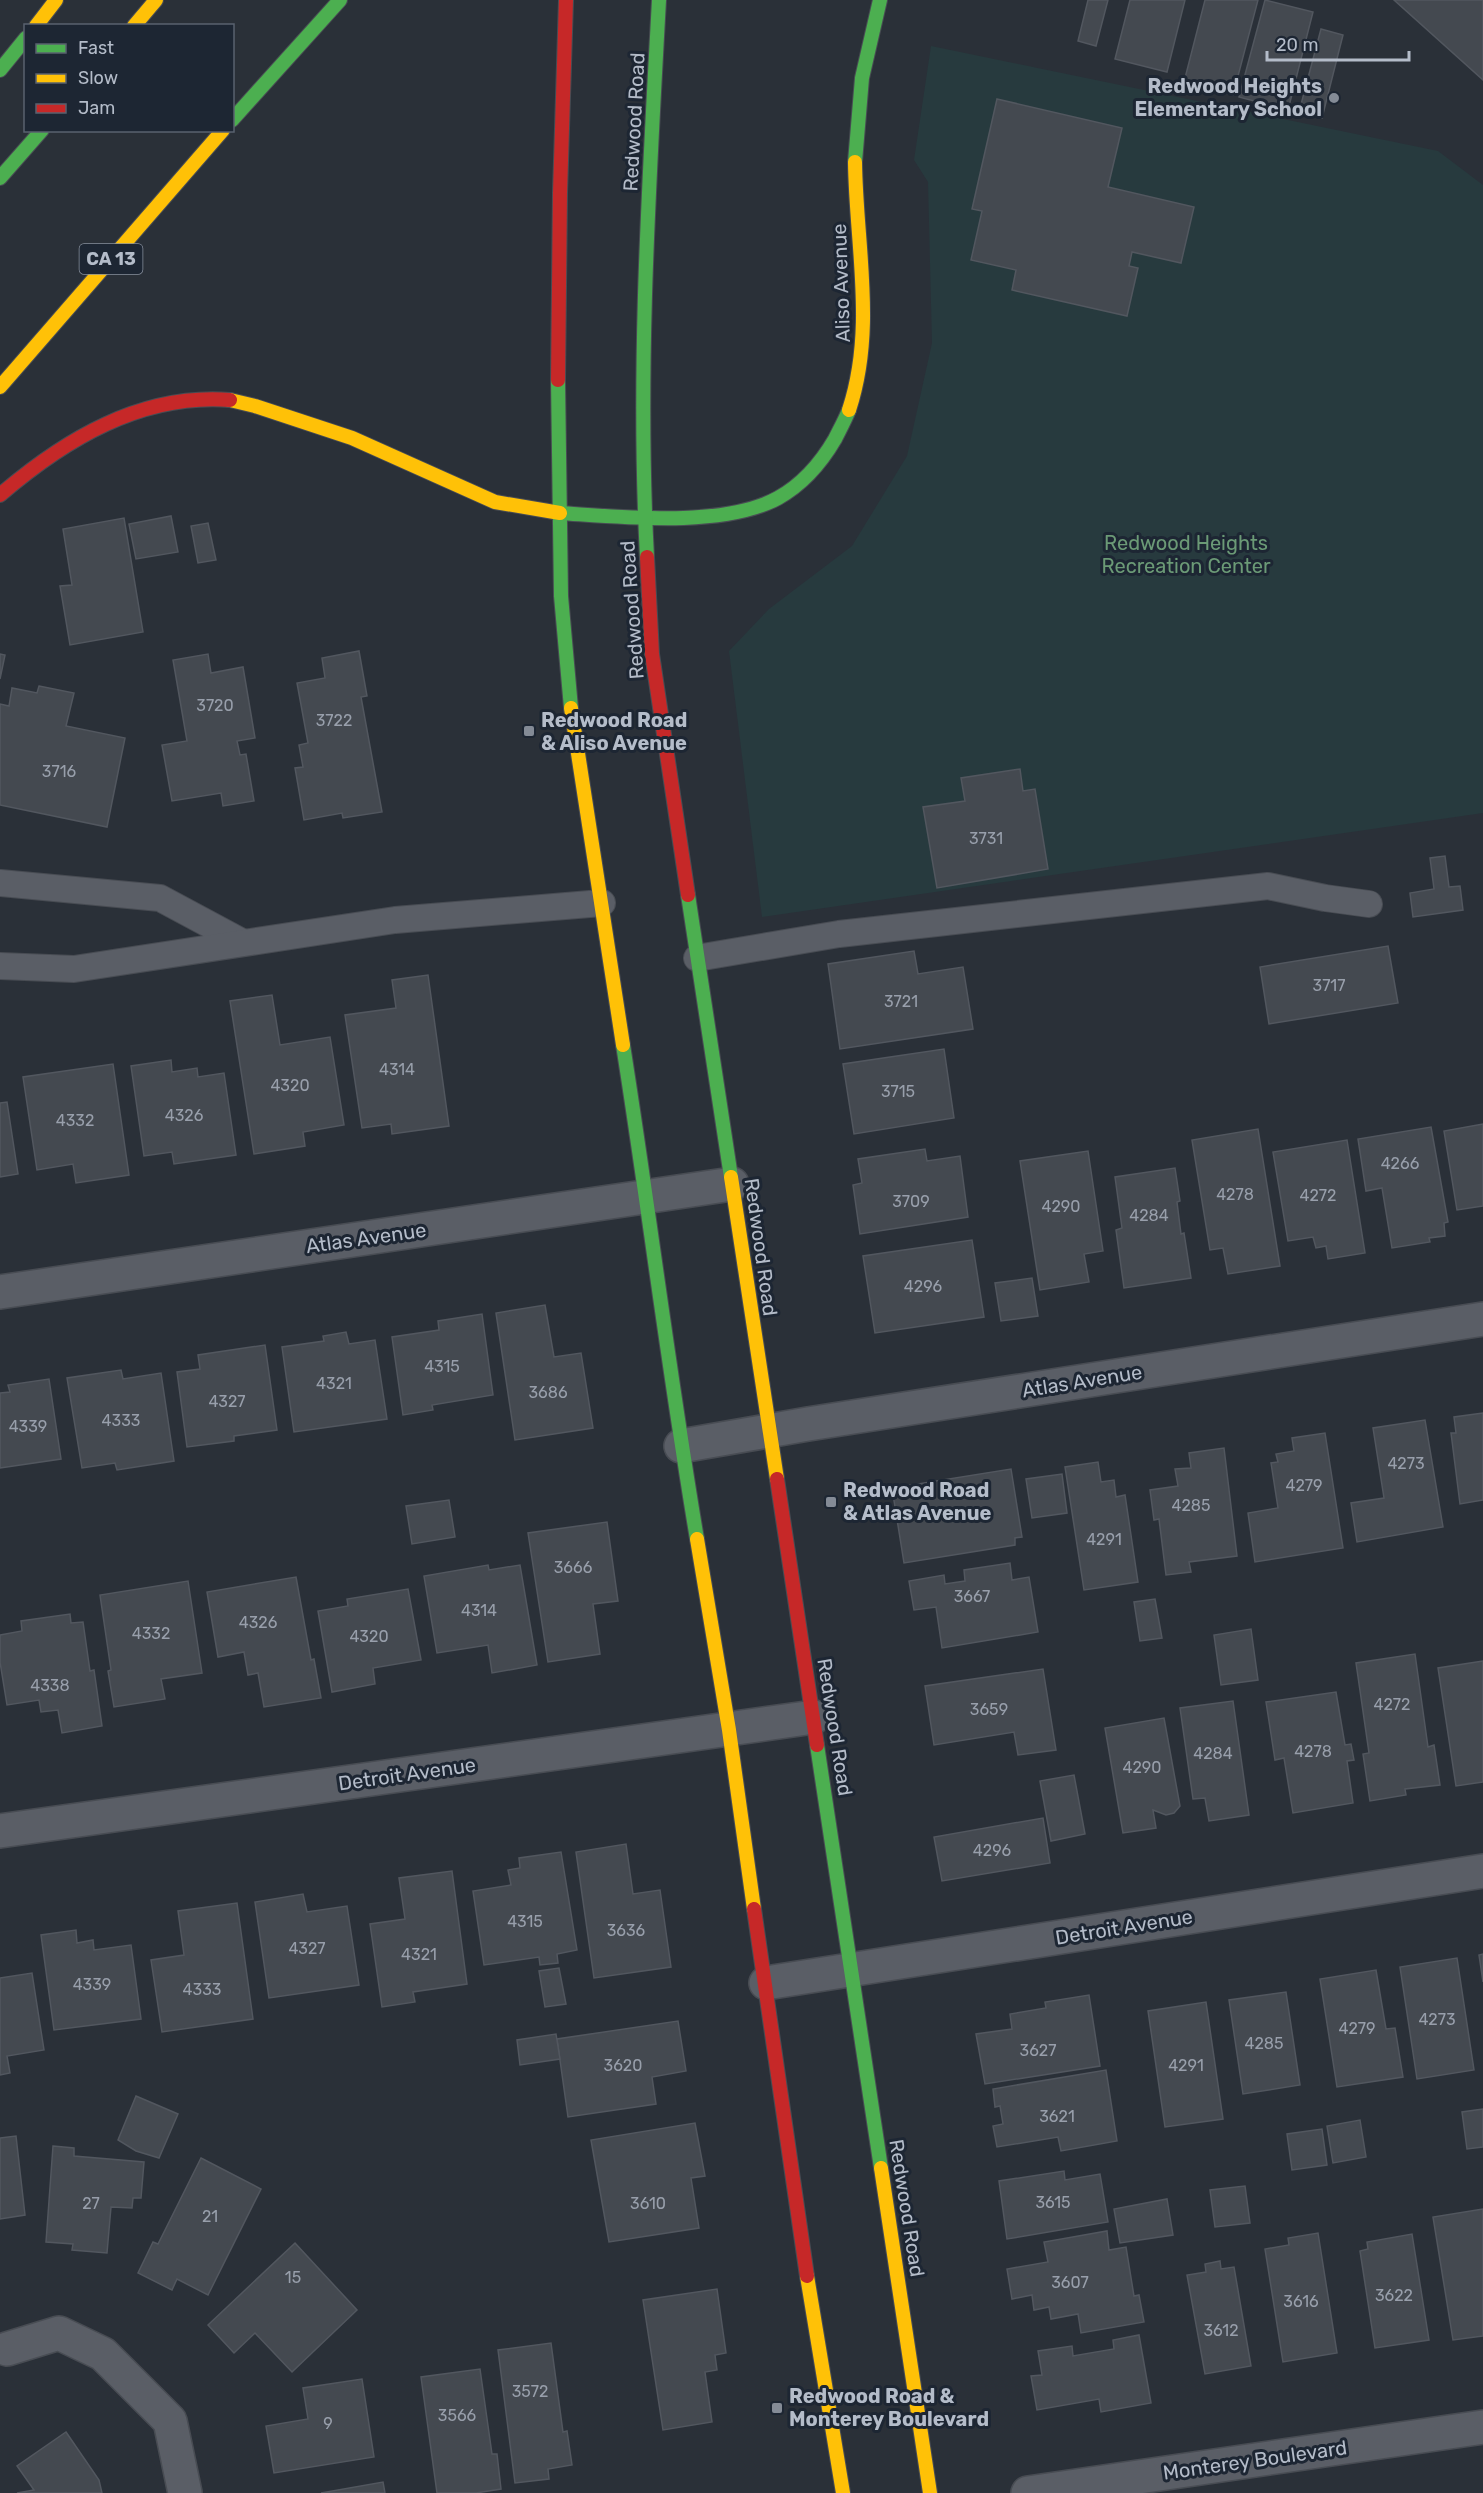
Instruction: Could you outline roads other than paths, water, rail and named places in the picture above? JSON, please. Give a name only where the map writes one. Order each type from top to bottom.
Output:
[{"type":"main road","points":[[38,24],[56,0]]},
{"type":"main road","points":[[136,24],[156,0]]},
{"type":"main road","points":[[234,118],[340,0]]},
{"type":"main road","points":[[566,0],[559,262],[560,513],[561,596],[571,708],[647,1197],[681,1446],[729,1730],[801,2241],[843,2493]]},
{"type":"main road","name":"Redwood Road","points":[[660,0],[650,161],[645,341],[645,518],[652,654],[930,2493]]},
{"type":"main road","name":"Aliso Avenue","points":[[0,495],[29,468],[102,423],[152,408],[183,402],[224,400],[262,406],[284,416],[347,436],[503,504],[560,513],[645,518],[727,512],[769,502],[793,489],[816,468],[835,442],[857,385],[864,347],[865,295],[854,158],[860,96],[872,27],[880,0]]},
{"type":"main road","points":[[0,70],[24,40]]},
{"type":"main road","points":[[0,178],[40,132]]},
{"type":"main road","name":"CA 13","points":[[0,387],[221,132]]},
{"type":"street","name":"Atlas Avenue","points":[[0,1292],[732,1184]]},
{"type":"street","name":"Atlas Avenue","points":[[681,1446],[1483,1319]]},
{"type":"street","name":"Detroit Avenue","points":[[0,1831],[814,1717]]},
{"type":"street","name":"Detroit Avenue","points":[[766,1983],[1483,1871]]},
{"type":"street","points":[[7,2349],[59,2333],[103,2354],[170,2421],[185,2493]]},
{"type":"street","name":"Monterey Boulevard","points":[[1028,2493],[1483,2427]]},
{"type":"lane","points":[[0,883],[160,898],[242,942]]},
{"type":"lane","points":[[697,958],[839,934],[1268,886],[1325,898],[1369,904]]},
{"type":"lane","points":[[0,966],[74,969],[395,920],[602,903]]},
{"type":"place","name":"Redwood Heights Elementary School","points":[[1334,98]]},
{"type":"place","name":"Redwood Road & Aliso Avenue","points":[[529,731]]},
{"type":"place","name":"Redwood Road & Atlas Avenue","points":[[831,1502]]},
{"type":"place","name":"Redwood Road & Monterey Boulevard","points":[[777,2408]]},
{"type":"park label","name":"Redwood Heights Recreation Center","points":[[1186,554]]}]
